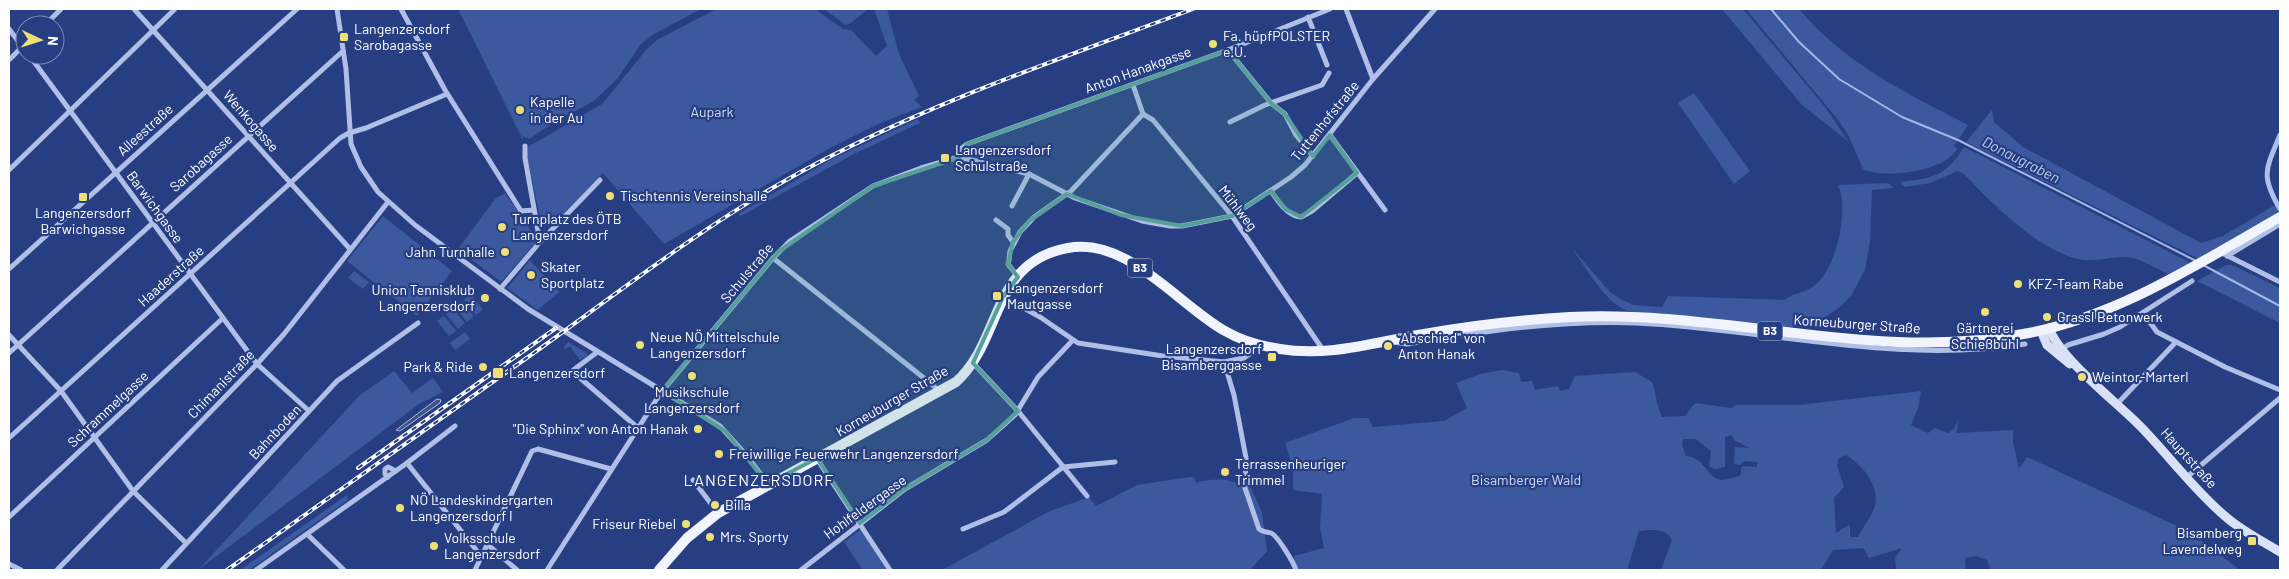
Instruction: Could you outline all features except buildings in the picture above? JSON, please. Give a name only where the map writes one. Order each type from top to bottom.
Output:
[{"type":"main road","name":"Korneuburger Straße","points":[[768,484],[956,382],[973,363],[1003,297],[1018,276],[1037,260],[1063,249],[1085,247],[1108,250],[1128,259],[1213,324],[1251,342],[1287,350],[1323,351],[1463,328],[1554,318],[1601,316],[1751,331],[1884,341],[1984,345],[2045,329],[2117,304],[2221,254],[2280,217]]},
{"type":"main road","name":"Hauptstraße","points":[[2045,329],[2084,373],[2117,404],[2228,518],[2280,552]]},
{"type":"main road","name":"Hauptstraße","points":[[2045,329],[2047,345],[2084,373]]},
{"type":"main road","name":"B3","points":[[659,570],[687,538],[718,513],[768,484]]},
{"type":"street","name":"Wenkogasse","points":[[134,9],[350,249]]},
{"type":"street","points":[[9,170],[175,9]]},
{"type":"street","name":"Alleestraße","points":[[9,269],[115,171],[297,9]]},
{"type":"street","points":[[337,9],[343,51],[351,144],[361,167],[378,192],[388,202],[500,289],[596,353],[662,391],[725,431],[768,484]]},
{"type":"street","points":[[401,9],[447,94],[521,211],[534,210]]},
{"type":"street","name":"Anton Hanakgasse","points":[[962,157],[962,148],[967,144],[1228,50],[1330,9]]},
{"type":"street","points":[[1346,9],[1373,79]]},
{"type":"street","name":"Tuttenhofstraße","points":[[1067,194],[1121,215],[1170,226],[1199,224],[1232,216],[1292,176],[1313,156],[1373,79],[1434,9]]},
{"type":"street","points":[[1308,17],[1327,66]]},
{"type":"street","points":[[1228,50],[1272,104],[1285,114],[1296,135],[1313,156]]},
{"type":"street","name":"Sarobagasse","points":[[9,353],[343,51]]},
{"type":"street","name":"Barwichgasse","points":[[35,65],[257,364],[309,411]]},
{"type":"street","points":[[1230,122],[1322,85],[1329,73]]},
{"type":"street","name":"Mühlweg","points":[[1132,85],[1144,114],[1153,120],[1232,216],[1320,343],[1323,351]]},
{"type":"street","points":[[349,133],[366,128],[447,94]]},
{"type":"street","points":[[1018,276],[1008,264],[1010,251],[1013,242],[1029,221],[1067,194],[1144,114]]},
{"type":"street","name":"Haaderstraße","points":[[9,438],[290,183],[349,133]]},
{"type":"street","points":[[1330,135],[1356,173],[1362,177],[1385,210]]},
{"type":"street","points":[[2280,135],[2269,161],[2266,176],[2268,186],[2280,209]]},
{"type":"street","points":[[525,146],[525,158],[540,242]]},
{"type":"street","name":"Schulstraße","points":[[547,570],[662,391],[773,258],[790,241],[873,186],[921,168],[962,157],[1028,174],[1067,194]]},
{"type":"street","points":[[1271,191],[1282,206],[1293,215],[1304,216],[1356,173]]},
{"type":"street","points":[[1012,206],[1028,174]]},
{"type":"street","points":[[500,289],[540,242],[600,180]]},
{"type":"street","name":"Chimanistraße","points":[[57,570],[284,334],[388,202]]},
{"type":"street","points":[[996,220],[1008,229],[1008,235],[1013,242]]},
{"type":"street","points":[[2221,254],[2280,224]]},
{"type":"street","points":[[2221,254],[2280,282]]},
{"type":"street","points":[[773,258],[934,386],[939,392]]},
{"type":"street","points":[[2062,349],[2104,334],[2143,313],[2192,281]]},
{"type":"street","points":[[1003,297],[1040,317],[1072,341],[1163,356],[1224,362],[1240,359],[1250,354],[1251,342]]},
{"type":"street","points":[[2143,313],[2153,328],[2176,342],[2242,375],[2280,390]]},
{"type":"street","name":"Schrammelgasse","points":[[9,517],[223,318]]},
{"type":"street","name":"Bahnboden","points":[[162,570],[309,411],[349,371],[418,323]]},
{"type":"street","points":[[9,335],[61,391],[133,491],[186,544]]},
{"type":"street","name":"Hohlfeldergasse","points":[[801,570],[905,489],[987,440],[1018,411],[1038,377],[1072,341]]},
{"type":"street","points":[[1240,359],[1251,342]]},
{"type":"street","points":[[2117,404],[2176,342]]},
{"type":"street","points":[[1984,345],[2025,344]]},
{"type":"street","points":[[596,353],[572,371],[638,428]]},
{"type":"street","points":[[1224,362],[1234,395],[1246,458],[1245,488],[1259,529],[1262,532],[1273,534],[1292,557],[1296,570]]},
{"type":"street","points":[[973,363],[1018,411],[1087,496]]},
{"type":"street","points":[[2188,477],[2280,398]]},
{"type":"street","points":[[256,570],[388,477],[385,474],[385,469],[388,467],[396,471],[455,426]]},
{"type":"street","points":[[475,570],[532,451],[538,449],[611,470]]},
{"type":"street","points":[[817,458],[890,570]]},
{"type":"street","points":[[963,529],[1004,512],[1063,468],[1115,462]]},
{"type":"street","points":[[407,463],[481,556]]},
{"type":"street","points":[[693,480],[718,513]]},
{"type":"street","points":[[306,534],[344,570]]},
{"type":"street","points":[[487,544],[517,570]]},
{"type":"street","points":[[9,564],[21,570]]},
{"type":"highlighted area","points":[[1228,50],[1271,103],[1285,114],[1313,156],[1330,135],[1357,173],[1301,217],[1285,209],[1271,191],[1232,216],[1182,226],[1121,215],[1067,194],[1029,221],[1013,242],[1008,264],[1018,277],[1003,297],[973,363],[1018,411],[1015,415],[987,440],[905,489],[860,523],[817,458],[768,484],[725,431],[662,391],[778,252],[873,186],[960,157],[967,144]]},
{"type":"green space","points":[[458,9],[701,9],[654,34],[641,44],[617,79],[594,101],[553,123],[529,139],[523,136],[523,140]]},
{"type":"green space","name":"Aupark","points":[[716,9],[815,9],[843,29],[851,30],[876,56],[887,46],[874,9],[887,9],[899,54],[919,96],[914,100],[922,107],[878,124],[830,148],[664,244],[603,173],[552,225],[544,224],[540,217],[526,152],[528,147],[602,104],[647,49],[657,40]]},
{"type":"green space","points":[[824,9],[868,9],[846,25]]},
{"type":"green space","points":[[1722,9],[1743,9],[1825,107],[1849,142],[1802,105]]},
{"type":"green space","points":[[1746,9],[1799,9],[1817,28],[1856,61],[1899,88],[1968,125],[1954,146],[1957,149],[1951,157],[1941,163],[1914,171],[1885,174],[1863,169],[1849,137],[1839,121]]},
{"type":"green space","points":[[1694,93],[1750,171],[1734,184],[1678,103]]},
{"type":"green space","points":[[1992,110],[1994,122],[2023,147],[2201,243],[2223,236],[2275,205],[2279,212],[2199,259],[1966,142]]},
{"type":"green space","points":[[918,119],[920,123],[854,154],[741,216],[738,214],[830,160]]},
{"type":"green space","points":[[1964,147],[2191,263],[2168,274],[2130,257],[2083,260],[2067,256],[2050,248],[2018,226],[1964,174],[1958,171],[1930,183],[1905,187],[1900,182],[1922,179],[1938,174],[1951,165]]},
{"type":"green space","points":[[1888,183],[1894,188],[1872,190],[1870,242],[1865,270],[1851,296],[1827,316],[1786,329],[1666,317],[1664,313],[1628,311],[1611,300],[1571,247],[1610,292],[1633,305],[1662,307],[1668,296],[1784,300],[1815,285],[1823,277],[1829,266],[1839,238],[1841,223],[1841,195],[1838,185]]},
{"type":"green space","name":"Turnplatz des ÖTB Langenzersdorf","points":[[505,193],[536,238],[535,243],[501,282],[458,249],[496,198]]},
{"type":"green space","points":[[383,216],[452,271],[417,316],[347,261]]},
{"type":"green space","name":"Skater Sportplatz","points":[[530,260],[559,292],[538,310],[507,288]]},
{"type":"green space","points":[[2226,265],[2232,265],[2280,288],[2280,323],[2197,281]]},
{"type":"green space","points":[[354,271],[369,282],[363,289],[348,278]]},
{"type":"green space","points":[[471,294],[483,309],[476,315],[464,300]]},
{"type":"green space","points":[[462,301],[474,316],[467,322],[455,307]]},
{"type":"green space","points":[[453,309],[465,323],[458,329],[446,314]]},
{"type":"green space","points":[[444,316],[456,331],[449,336],[437,321]]},
{"type":"green space","points":[[465,332],[470,339],[455,350],[450,343]]},
{"type":"green space","points":[[568,342],[587,353],[587,356],[580,360],[570,346],[565,349],[564,347]]},
{"type":"green space","name":"Bisamberger Wald","points":[[1502,370],[1519,373],[1521,382],[1532,381],[1535,390],[1558,386],[1560,391],[1569,389],[1575,376],[1635,372],[1652,382],[1662,417],[1685,416],[1695,403],[1731,408],[1736,405],[1799,405],[1921,391],[1918,408],[1911,425],[1928,433],[1935,428],[1948,433],[1954,429],[1959,420],[1956,433],[2013,430],[2013,442],[2019,469],[2027,457],[2190,532],[2240,570],[1991,570],[1987,560],[1976,556],[1965,558],[1966,570],[1896,570],[1895,558],[1902,548],[1869,558],[1863,548],[1833,550],[1821,570],[1661,570],[1672,540],[1666,533],[1653,530],[1639,531],[1627,570],[1296,570],[1294,556],[1324,548],[1320,528],[1322,494],[1293,490],[1293,467],[1285,443],[1354,418],[1368,418],[1373,427],[1444,421],[1467,408],[1456,383],[1480,374]],"holes":[[[1732,435],[1734,440],[1750,448],[1735,447],[1734,464],[1740,465],[1744,461],[1757,462],[1757,467],[1742,466],[1740,476],[1726,480],[1712,476],[1697,460],[1686,456],[1682,445],[1683,439],[1696,439],[1711,451],[1709,466],[1715,469],[1725,467],[1725,437]],[[1846,455],[1864,470],[1875,491],[1875,506],[1858,537],[1850,537],[1850,524],[1836,533],[1834,498],[1844,487],[1837,465],[1838,459]]]},
{"type":"green space","points":[[394,371],[412,393],[433,378],[443,392],[419,404],[198,570],[359,396]]},
{"type":"green space","points":[[1194,477],[1196,483],[1209,480],[1226,480],[1250,486],[1262,512],[1267,551],[1250,570],[942,570],[1048,512],[1089,497],[1096,506],[1137,485]]},
{"type":"green space","points":[[347,495],[348,500],[249,570],[240,570]]},
{"type":"green space","points":[[860,530],[863,530],[886,570],[863,570],[844,542]]},
{"type":"shaded area","points":[[437,399],[441,400],[440,403],[400,431],[396,430]]},
{"type":"waterway","name":"Donaugraben","points":[[1771,9],[1799,42],[1839,79],[1902,117],[1958,140],[2196,261]]},
{"type":"waterway","name":"Donaugraben","points":[[2203,265],[2280,306]]},
{"type":"railway","points":[[227,570],[669,255],[764,193],[845,149],[893,126],[992,84],[1193,9]]},
{"type":"railway","points":[[358,468],[556,328]]},
{"type":"place","name":"Langenzersdorf Sarobagasse","points":[[344,37]]},
{"type":"place","name":"Fa. hüpfPOLSTER e.U.","points":[[1213,44]]},
{"type":"place","name":"Kapelle in der Au","points":[[520,110]]},
{"type":"place","name":"Langenzersdorf Schulstraße","points":[[945,158]]},
{"type":"place","name":"Tischtennis Vereinshalle","points":[[610,196]]},
{"type":"place","name":"Langenzersdorf Barwichgasse","points":[[83,197]]},
{"type":"place","name":"Turnplatz des ÖTB Langenzersdorf","points":[[502,227]]},
{"type":"place","name":"Jahn Turnhalle","points":[[505,252]]},
{"type":"place","name":"Skater Sportplatz","points":[[531,275]]},
{"type":"place","name":"KFZ-Team Rabe","points":[[2018,284]]},
{"type":"place","name":"Langenzersdorf Mautgasse","points":[[997,296]]},
{"type":"place","name":"Union Tennisklub Langenzersdorf","points":[[485,298]]},
{"type":"place","name":"Gärtnerei Schießbühl","points":[[1985,312]]},
{"type":"place","name":"Grassl Betonwerk","points":[[2047,317]]},
{"type":"place","name":"Neue NÖ Mittelschule Langenzersdorf","points":[[640,345]]},
{"type":"place","name":"\"Abschied\" von Anton Hanak","points":[[1388,346]]},
{"type":"place","name":"Langenzersdorf Bisamberggasse","points":[[1272,357]]},
{"type":"place","name":"Park & Ride","points":[[483,367]]},
{"type":"place","name":"Langenzersdorf","points":[[498,373]]},
{"type":"place","name":"Musikschule Langenzersdorf","points":[[692,376]]},
{"type":"place","name":"Weintor-Marterl","points":[[2082,377]]},
{"type":"place","name":"\"Die Sphinx\" von Anton Hanak","points":[[698,429]]},
{"type":"place","name":"Freiwillige Feuerwehr Langenzersdorf","points":[[719,454]]},
{"type":"place","name":"Terrassenheuriger Trimmel","points":[[1225,472]]},
{"type":"place","name":"Billa","points":[[715,505]]},
{"type":"place","name":"NÖ Landeskindergarten Langenzersdorf I","points":[[400,508]]},
{"type":"place","name":"Friseur Riebel","points":[[686,524]]},
{"type":"place","name":"Mrs. Sporty","points":[[710,537]]},
{"type":"place","name":"Bisamberg Lavendelweg","points":[[2252,541]]},
{"type":"place","name":"Volksschule Langenzersdorf","points":[[434,546]]},
{"type":"district","name":"LANGENZERSDORF","points":[[759,480]]}]
